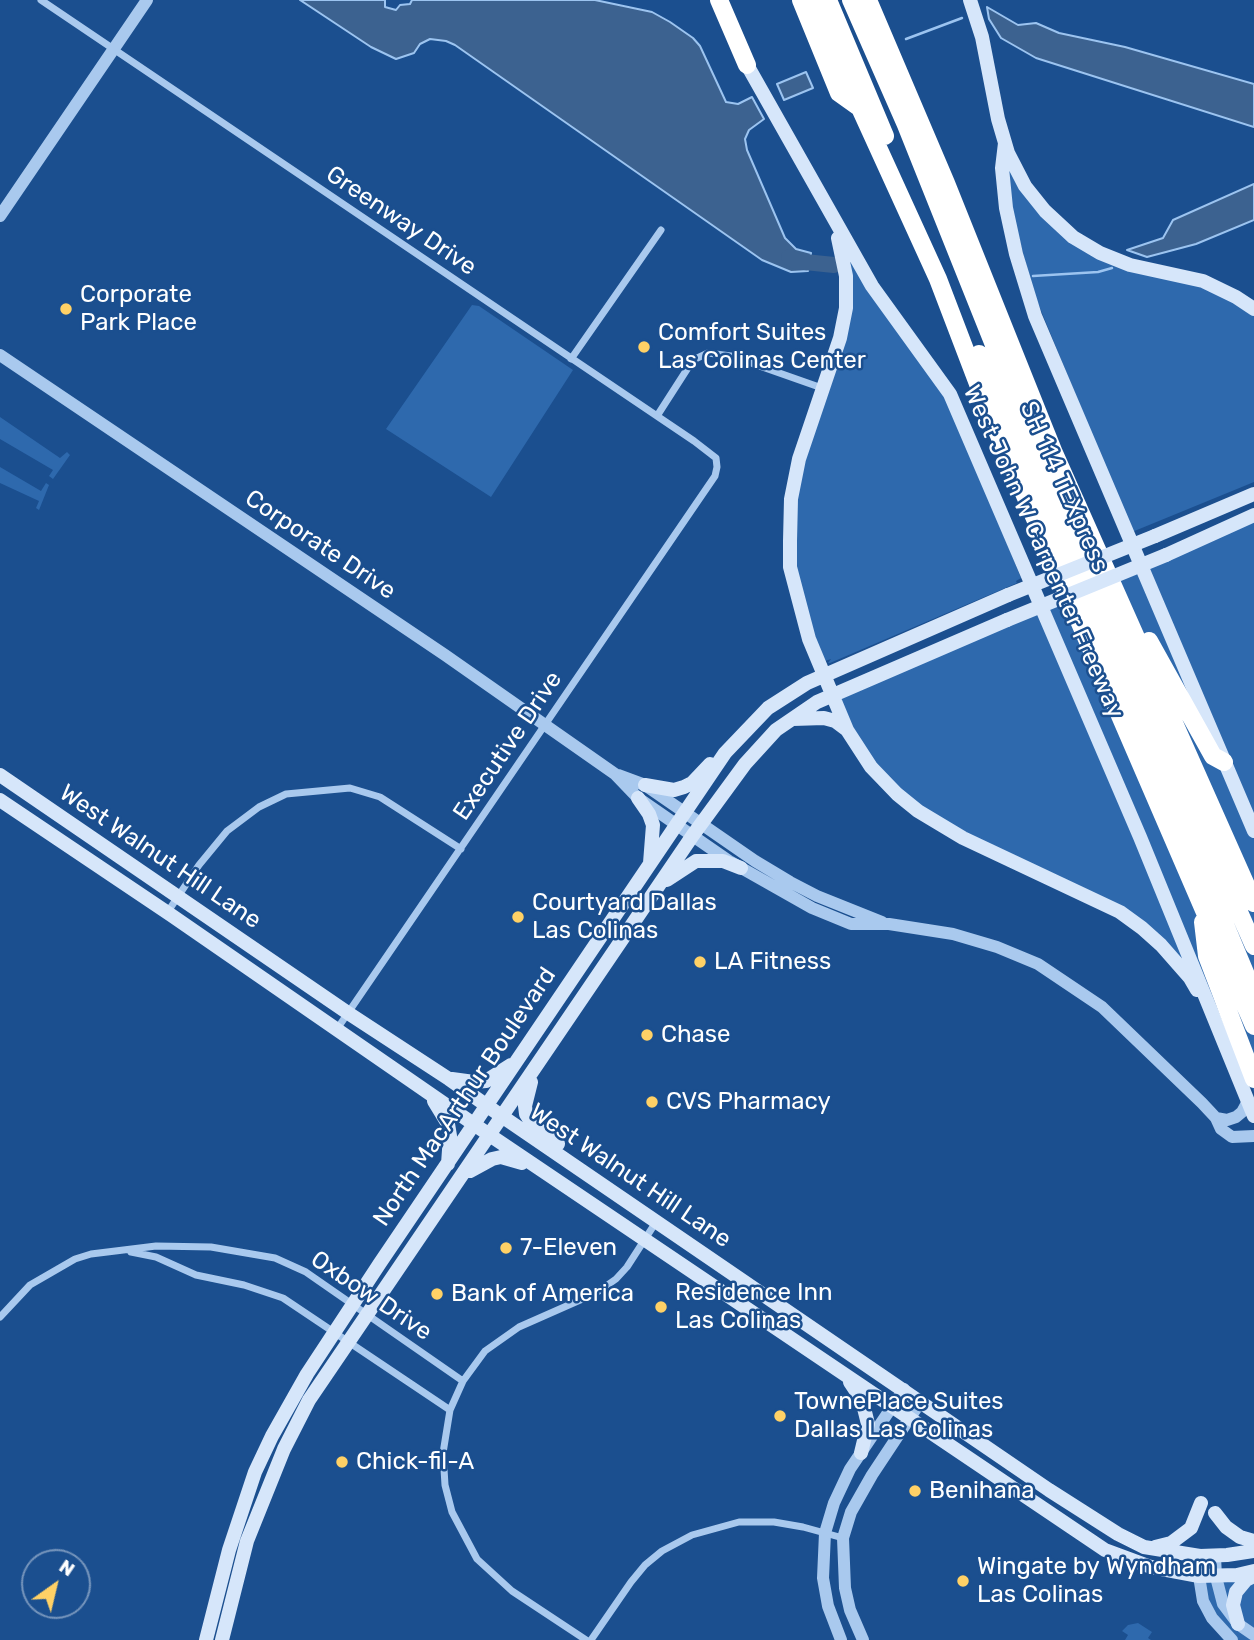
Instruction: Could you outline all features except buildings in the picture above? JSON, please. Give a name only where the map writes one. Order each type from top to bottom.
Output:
[{"type":"highway","points":[[719,0],[747,65]]},
{"type":"highway","points":[[801,0],[839,93],[860,108]]},
{"type":"highway","name":"West John W Carpenter Freeway","points":[[814,0],[860,108],[939,279],[988,410],[1254,1026]]},
{"type":"highway","name":"SH 114 TEXpress","points":[[828,0],[936,256],[1130,697],[1254,994]]},
{"type":"highway","name":"SH 114 TEXpress","points":[[851,0],[906,125],[1087,567],[1254,946]]},
{"type":"highway","name":"West John W Carpenter Freeway","points":[[868,0],[915,108],[1054,453],[1254,903]]},
{"type":"highway","points":[[880,0],[913,80],[915,108]]},
{"type":"highway","points":[[1054,453],[1085,501],[1149,641],[1213,756],[1224,762]]},
{"type":"highway","points":[[1202,904],[1207,956],[1254,1079]]},
{"type":"main road","name":"West John W Carpenter Freeway","points":[[709,0],[873,286],[950,394],[1140,838],[1254,1116]]},
{"type":"main road","points":[[970,0],[982,37],[992,93],[1005,143],[1018,174],[1036,202],[1081,242],[1130,265],[1203,281],[1254,309]]},
{"type":"main road","points":[[1005,143],[1002,168],[1006,208],[1016,254],[1035,316],[1254,831]]},
{"type":"main road","points":[[833,220],[843,258],[847,288],[839,338],[799,459],[789,532],[790,567],[809,639],[848,730],[871,767],[918,811],[963,838],[1120,912],[1142,928],[1190,978],[1218,1027]]},
{"type":"main road","name":"North MacArthur Boulevard","points":[[206,1640],[229,1550],[255,1472],[290,1404],[353,1304],[725,753],[768,708],[807,683],[1009,595],[1254,494]]},
{"type":"main road","name":"North MacArthur Boulevard","points":[[222,1640],[247,1541],[279,1461],[310,1400],[697,830],[761,746],[791,719],[833,695],[1166,555],[1254,514]]},
{"type":"main road","points":[[791,719],[824,718],[835,721],[848,730]]},
{"type":"main road","points":[[650,864],[653,825],[642,791],[684,787],[725,753]]},
{"type":"main road","name":"West Walnut Hill Lane","points":[[0,775],[1072,1505],[1128,1540],[1148,1548],[1200,1556],[1254,1551]]},
{"type":"main road","name":"West Walnut Hill Lane","points":[[0,800],[491,1136],[1105,1550],[1131,1562],[1199,1576],[1254,1573]]},
{"type":"main road","points":[[658,887],[696,861],[723,861],[741,868]]},
{"type":"main road","points":[[449,1079],[486,1081],[518,1060]]},
{"type":"main road","points":[[534,1069],[527,1096],[526,1114],[533,1125],[598,1172],[608,1188]]},
{"type":"main road","points":[[424,1089],[440,1108],[448,1124],[448,1166]]},
{"type":"main road","points":[[463,1176],[484,1161],[501,1157],[537,1167]]},
{"type":"main road","points":[[839,1371],[852,1384],[862,1400],[867,1416],[868,1433],[861,1452]]},
{"type":"main road","points":[[1148,1548],[1160,1546],[1182,1536],[1191,1528],[1201,1503]]},
{"type":"main road","points":[[1215,1513],[1226,1527],[1240,1537],[1254,1541]]},
{"type":"main road","points":[[1238,1624],[1233,1605],[1236,1592],[1254,1573]]},
{"type":"street","name":"Greenway Drive","points":[[41,0],[716,458],[718,467],[709,483]]},
{"type":"street","points":[[0,216],[147,0]]},
{"type":"street","points":[[571,359],[661,230]]},
{"type":"street","points":[[657,416],[694,360],[708,353],[731,356],[822,388]]},
{"type":"street","name":"Corporate Drive","points":[[0,355],[642,791],[697,830],[741,868],[814,902],[889,925],[964,937],[1038,964],[1102,1007],[1216,1118],[1221,1129],[1232,1138],[1254,1136]]},
{"type":"street","name":"Executive Drive","points":[[337,1029],[709,483]]},
{"type":"street","points":[[167,913],[199,865],[227,831],[259,807],[286,794],[350,788],[380,796],[461,849]]},
{"type":"street","name":"Corporate Drive","points":[[697,830],[755,861],[814,902]]},
{"type":"street","points":[[1216,1118],[1236,1117],[1248,1101]]},
{"type":"street","points":[[657,1221],[616,1279],[596,1293],[546,1314],[504,1336],[485,1351],[463,1381],[450,1410],[443,1453],[445,1485],[452,1512],[477,1559],[512,1591],[588,1640],[645,1565],[662,1551],[692,1535],[739,1522],[774,1522],[844,1538]]},
{"type":"street","name":"Oxbow Drive","points":[[0,1317],[30,1285],[75,1259],[91,1254],[156,1246],[211,1247],[275,1258],[306,1272],[463,1381]]},
{"type":"street","name":"Oxbow Drive","points":[[127,1251],[156,1256],[205,1278],[244,1285],[283,1298],[450,1410]]},
{"type":"street","points":[[841,1640],[828,1606],[823,1578],[825,1533],[834,1503],[861,1452],[904,1389]]},
{"type":"street","points":[[863,1640],[850,1610],[845,1588],[844,1538],[851,1512],[921,1401]]},
{"type":"street","points":[[1200,1556],[1199,1576],[1203,1601],[1226,1636],[1233,1640]]},
{"type":"street","points":[[1215,1556],[1216,1577],[1223,1604],[1238,1624],[1254,1635]]},
{"type":"shaded area","points":[[300,0],[385,0],[385,7],[396,10],[400,5],[410,4],[412,0],[595,0],[652,12],[693,38],[700,46],[726,102],[738,104],[752,97],[764,119],[749,130],[745,139],[747,150],[785,238],[796,249],[811,253],[808,271],[791,272],[762,260],[455,45],[430,39],[420,44],[414,53],[396,59],[371,47]]},
{"type":"shaded area","points":[[987,7],[1018,25],[1036,23],[1059,33],[1125,47],[1254,84],[1254,127],[1036,58],[1001,38],[989,19]]},
{"type":"shaded area","points":[[806,72],[813,88],[784,100],[777,84]]},
{"type":"shaded area","points":[[1007,162],[1071,241],[1208,287],[1254,313],[1254,482],[1132,532],[1033,291],[1010,203]]},
{"type":"shaded area","points":[[1254,184],[1254,220],[1196,244],[1147,257],[1127,250],[1163,238],[1173,220]]},
{"type":"shaded area","points":[[851,260],[951,407],[1021,578],[1017,583],[828,663],[831,659],[825,661],[808,621],[794,560],[794,534],[800,475],[818,413]]},
{"type":"shaded area","points":[[472,305],[479,306],[573,370],[491,497],[386,429]]},
{"type":"shaded area","points":[[0,417],[60,458],[67,452],[70,455],[53,479],[49,476],[53,470],[0,439]]},
{"type":"shaded area","points":[[0,467],[41,491],[46,483],[49,485],[39,510],[36,508],[39,501],[0,483]]},
{"type":"shaded area","points":[[1254,521],[1254,1092],[1233,1044],[1174,955],[1142,923],[935,820],[872,766],[836,696]]},
{"type":"shaded area","points":[[1254,1574],[1254,1640],[1234,1640],[1210,1608],[1201,1578]]},
{"type":"shaded area","points":[[1138,1623],[1152,1632],[1148,1638],[1151,1640],[1125,1640],[1128,1635],[1122,1631],[1128,1625]]},
{"type":"waterway","points":[[906,39],[962,18]]},
{"type":"waterway","points":[[789,257],[795,261],[834,265]]},
{"type":"waterway","points":[[1033,276],[1098,272],[1112,268]]},
{"type":"place","name":"Corporate Park Place","points":[[66,309]]},
{"type":"place","name":"Comfort Suites Las Colinas Center","points":[[644,347]]},
{"type":"place","name":"Courtyard Dallas Las Colinas","points":[[518,917]]},
{"type":"place","name":"LA Fitness","points":[[700,962]]},
{"type":"place","name":"Chase","points":[[647,1035]]},
{"type":"place","name":"CVS Pharmacy","points":[[652,1102]]},
{"type":"place","name":"7-Eleven","points":[[506,1248]]},
{"type":"place","name":"Bank of America","points":[[437,1294]]},
{"type":"place","name":"Residence Inn Las Colinas","points":[[661,1307]]},
{"type":"place","name":"TownePlace Suites Dallas Las Colinas","points":[[780,1416]]},
{"type":"place","name":"Chick-fil-A","points":[[342,1462]]},
{"type":"place","name":"Benihana","points":[[915,1491]]},
{"type":"place","name":"Wingate by Wyndham Las Colinas","points":[[963,1581]]}]
